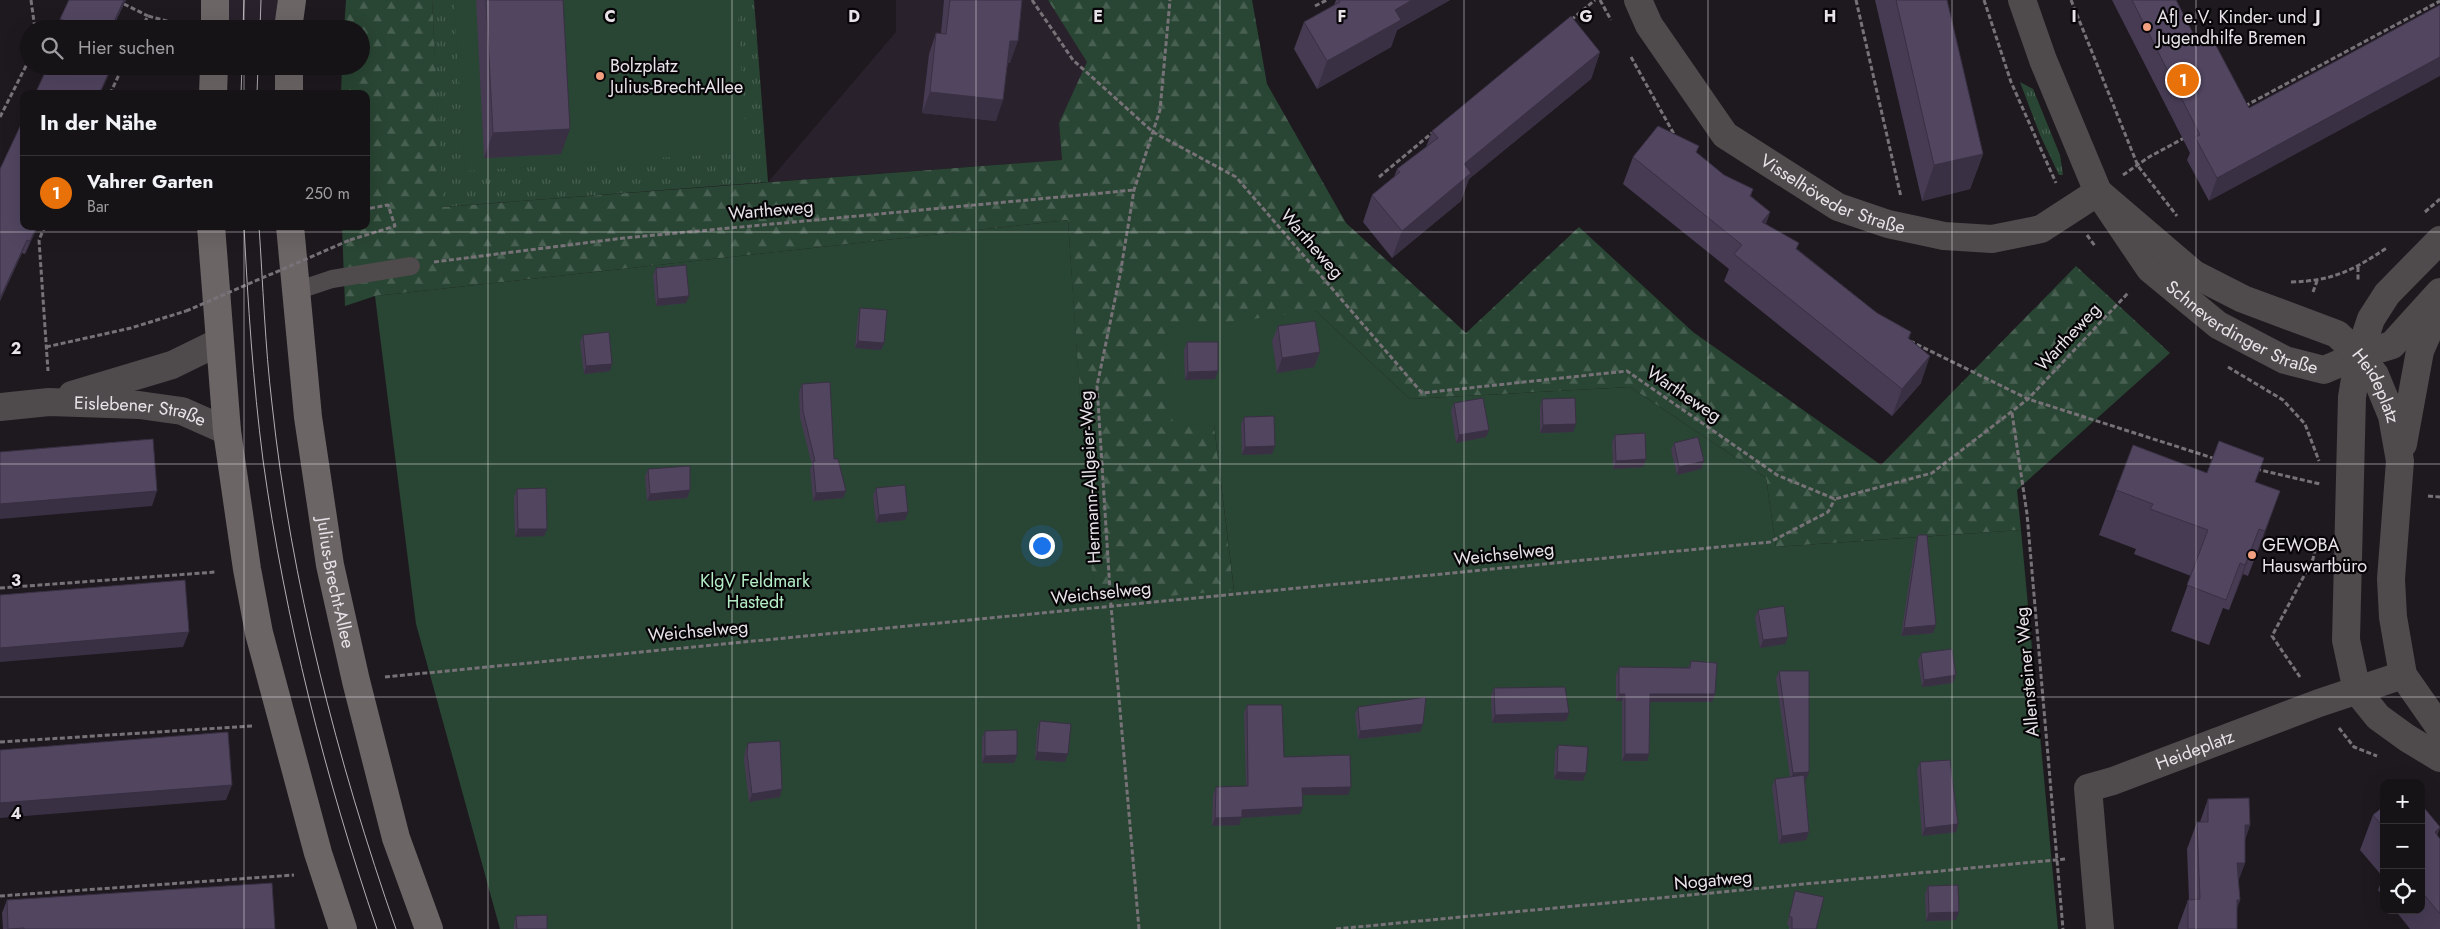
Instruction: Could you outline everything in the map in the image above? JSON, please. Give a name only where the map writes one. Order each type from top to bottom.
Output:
[{"type":"main road","points":[[215,0],[215,20]]},
{"type":"main road","points":[[289,20],[292,0]]},
{"type":"main road","points":[[213,90],[214,75]]},
{"type":"main road","points":[[289,75],[289,90]]},
{"type":"main road","points":[[211,230],[227,431],[247,569],[259,633],[325,873],[343,929]]},
{"type":"main road","name":"Julius-Brecht-Allee","points":[[290,230],[308,417],[330,565],[356,681],[396,838],[429,929]]},
{"type":"street","name":"Visselhöveder Straße","points":[[1638,0],[1649,25],[1725,135],[1838,207],[1909,228],[1944,236],[1992,239],[2041,229],[2098,192]]},
{"type":"street","name":"Schneverdinger Straße","points":[[2022,0],[2043,60],[2098,192],[2150,269],[2218,326],[2285,360],[2324,370],[2359,355],[2337,334],[2243,299],[2194,274],[2098,192]]},
{"type":"street","points":[[2359,355],[2372,319],[2387,294],[2440,240]]},
{"type":"street","points":[[2359,355],[2392,345],[2440,292]]},
{"type":"street","points":[[2400,461],[2420,352],[2440,304]]},
{"type":"street","name":"Eislebener Straße","points":[[49,402],[172,365],[219,342]]},
{"type":"street","name":"Heideplatz","points":[[2093,859],[2088,788],[2113,781],[2319,704],[2404,675],[2393,617],[2391,579],[2400,461],[2392,416],[2375,375],[2359,355]]},
{"type":"street","name":"Heideplatz","points":[[2358,691],[2346,640],[2352,397],[2359,355]]},
{"type":"street","name":"Eislebener Straße","points":[[0,407],[49,402],[139,405],[182,410],[227,431]]},
{"type":"street","points":[[2404,675],[2440,728]]},
{"type":"street","points":[[2358,691],[2378,717],[2440,758]]},
{"type":"street","points":[[2093,859],[2100,929]]},
{"type":"lane","points":[[296,291],[332,279],[411,266]]},
{"type":"path","points":[[31,0],[34,20]]},
{"type":"path","points":[[1032,0],[1073,60],[1153,132]]},
{"type":"path","name":"Hermann-Allgeier-Weg","points":[[1139,929],[1112,606],[1098,386],[1120,275],[1134,190],[1160,110],[1170,0]]},
{"type":"path","points":[[1315,6],[1327,0]]},
{"type":"path","points":[[1564,25],[1595,0]]},
{"type":"path","points":[[1600,0],[1614,26]]},
{"type":"path","points":[[1856,0],[1909,228]]},
{"type":"path","points":[[1984,0],[2011,82],[2068,212],[2096,248]]},
{"type":"path","points":[[2071,0],[2138,166],[2181,220]]},
{"type":"path","points":[[2243,107],[2440,1]]},
{"type":"path","points":[[124,4],[148,16],[162,20]]},
{"type":"path","points":[[146,20],[148,16]]},
{"type":"path","points":[[1628,51],[1680,145]]},
{"type":"path","points":[[0,117],[21,75]]},
{"type":"path","points":[[112,90],[119,75]]},
{"type":"path","name":"Wartheweg","points":[[1153,132],[1236,177],[1422,393],[1627,371],[1777,475],[1835,499],[1932,473],[2028,400],[2150,269]]},
{"type":"path","points":[[1378,177],[1433,133]]},
{"type":"path","points":[[2138,166],[2192,134]]},
{"type":"path","name":"Wartheweg","points":[[411,266],[624,238],[1134,190]]},
{"type":"path","points":[[2422,215],[2440,199]]},
{"type":"path","points":[[46,347],[98,336],[186,311],[350,240],[395,226],[388,205],[370,208]]},
{"type":"path","points":[[44,230],[39,240],[49,402]]},
{"type":"path","points":[[2283,282],[2318,282],[2358,268],[2395,240]]},
{"type":"path","points":[[2124,284],[2136,298]]},
{"type":"path","points":[[1905,338],[2028,400],[2219,460]]},
{"type":"path","points":[[2225,366],[2283,400],[2305,424],[2322,470]]},
{"type":"path","name":"Allensteiner Weg","points":[[2012,413],[2027,514],[2063,929]]},
{"type":"path","points":[[2247,467],[2303,482],[2325,485],[2324,477]]},
{"type":"path","name":"Weichselweg","points":[[356,681],[412,673],[1770,542],[1828,512],[1835,499]]},
{"type":"path","points":[[2316,541],[2312,559],[2272,636],[2277,646],[2319,704],[2354,747],[2380,757]]},
{"type":"path","points":[[0,588],[247,569]]},
{"type":"path","points":[[0,742],[283,724]]},
{"type":"path","name":"Nogatweg","points":[[1336,929],[2057,859],[2093,859]]},
{"type":"path","points":[[0,896],[325,873]]},
{"type":"shaded area","points":[[229,0],[280,0],[278,20],[228,20]]},
{"type":"shaded area","points":[[896,0],[1048,0],[1088,62],[1059,123],[1062,160],[768,182],[896,32]]},
{"type":"green space","points":[[346,0],[432,0],[443,207],[1062,160],[1059,123],[1087,62],[1048,0],[1252,0],[1267,84],[1346,223],[1466,333],[1579,227],[1693,332],[1881,465],[2076,266],[2170,353],[2017,490],[2021,530],[1776,547],[1766,478],[1630,387],[1410,399],[1316,311],[1214,425],[1234,591],[1093,603],[1068,220],[375,296],[345,306],[342,230],[370,230],[370,90],[341,90],[342,75],[370,75],[370,20],[345,20]]},
{"type":"green space","name":"Bolzplatz Julius-Brecht-Allee","points":[[432,0],[754,0],[768,182],[442,207]]},
{"type":"green space","name":"Bolzplatz Julius-Brecht-Allee","points":[[454,0],[737,0],[747,152],[465,171]]},
{"type":"green space","points":[[2020,82],[2033,89],[2060,155],[2063,175],[2059,175],[2040,135]]},
{"type":"green space","name":"KlgV Feldmark Hastedt","points":[[1068,220],[1094,603],[1234,590],[1214,425],[1173,426],[1165,330],[1316,311],[1410,399],[1630,387],[1766,478],[1776,547],[2021,530],[2058,929],[500,929],[416,624],[375,296]]},
{"type":"building","points":[[69,0],[124,0],[115,20],[60,19]]},
{"type":"building","points":[[486,0],[563,0],[570,129],[493,133]]},
{"type":"building","points":[[950,0],[1022,0],[1018,41],[1010,41],[1003,100],[930,92],[936,33],[946,34]]},
{"type":"building","points":[[1339,0],[1412,0],[1395,10],[1401,20],[1327,61],[1304,22],[1340,2]]},
{"type":"building","points":[[1896,0],[1947,0],[1983,154],[1934,165]]},
{"type":"building","points":[[2132,0],[2176,0],[2199,45],[2212,38],[2249,108],[2440,5],[2440,57],[2217,178],[2195,137],[2200,135]]},
{"type":"building","points":[[1571,16],[1600,52],[1464,164],[1471,173],[1402,231],[1372,195],[1400,172],[1397,169],[1438,138],[1432,131]]},
{"type":"building","points":[[44,75],[108,75],[101,90],[37,90]]},
{"type":"building","points":[[20,126],[20,230],[35,230],[30,241],[27,240],[0,298],[0,169]]},
{"type":"building","points":[[1658,126],[1699,146],[1696,152],[1724,175],[1753,189],[1750,196],[1770,212],[1762,222],[1799,243],[1796,249],[1877,313],[1911,332],[1908,338],[1930,356],[1902,389],[1734,254],[1742,245],[1633,157]]},
{"type":"building","points":[[686,265],[689,296],[658,299],[656,268]]},
{"type":"building","points":[[860,308],[887,310],[884,343],[858,341]]},
{"type":"building","points":[[1315,321],[1320,352],[1282,358],[1278,326]]},
{"type":"building","points":[[609,332],[612,364],[586,366],[583,335]]},
{"type":"building","points":[[1187,342],[1218,342],[1218,371],[1188,372]]},
{"type":"building","points":[[830,382],[834,459],[838,459],[846,491],[816,493],[813,461],[815,461],[803,411],[802,384]]},
{"type":"building","points":[[1483,398],[1489,430],[1459,435],[1454,403]]},
{"type":"building","points":[[1575,398],[1576,424],[1543,425],[1542,399]]},
{"type":"building","points":[[1274,416],[1275,446],[1245,447],[1244,417]]},
{"type":"building","points":[[1645,433],[1646,459],[1616,461],[1615,435]]},
{"type":"building","points":[[1698,437],[1704,461],[1679,467],[1674,443]]},
{"type":"building","points":[[153,439],[157,491],[0,504],[0,452]]},
{"type":"building","points":[[2219,441],[2264,458],[2255,482],[2280,491],[2265,531],[2259,529],[2245,565],[2240,563],[2226,600],[2187,585],[2208,530],[2150,509],[2153,504],[2116,490],[2133,445],[2207,473]]},
{"type":"building","points":[[690,466],[690,490],[650,494],[648,469]]},
{"type":"building","points":[[905,485],[908,512],[879,515],[876,488]]},
{"type":"building","points":[[546,488],[547,529],[518,529],[517,489]]},
{"type":"building","points":[[1918,535],[1927,535],[1936,625],[1904,628]]},
{"type":"building","points":[[185,580],[189,632],[0,648],[0,595]]},
{"type":"building","points":[[1784,606],[1788,637],[1763,640],[1758,610]]},
{"type":"building","points":[[1952,649],[1956,675],[1924,680],[1921,653]]},
{"type":"building","points":[[1691,661],[1717,663],[1715,694],[1650,694],[1649,754],[1625,754],[1625,694],[1619,694],[1619,667],[1690,668]]},
{"type":"building","points":[[1779,671],[1809,671],[1809,772],[1793,773]]},
{"type":"building","points":[[1565,687],[1569,713],[1495,715],[1494,688]]},
{"type":"building","points":[[1426,697],[1423,724],[1360,731],[1358,707]]},
{"type":"building","points":[[1247,705],[1282,705],[1284,757],[1350,755],[1351,787],[1302,788],[1303,807],[1242,810],[1242,817],[1215,818],[1216,787],[1248,786]]},
{"type":"building","points":[[1040,721],[1071,724],[1068,754],[1037,752]]},
{"type":"building","points":[[1017,730],[1017,755],[985,756],[985,731]]},
{"type":"building","points":[[228,732],[232,785],[0,803],[0,750]]},
{"type":"building","points":[[780,741],[782,789],[752,794],[747,753],[748,743]]},
{"type":"building","points":[[1558,745],[1588,747],[1586,773],[1557,772]]},
{"type":"building","points":[[1950,760],[1958,824],[1925,828],[1920,762]]},
{"type":"building","points":[[1804,775],[1809,832],[1782,836],[1775,779]]},
{"type":"building","points":[[2249,798],[2250,825],[2245,825],[2245,863],[2237,863],[2240,900],[2237,900],[2237,929],[2188,929],[2188,900],[2200,899],[2197,822],[2208,822],[2208,799]]},
{"type":"building","points":[[2380,809],[2380,823],[2373,815]]},
{"type":"building","points":[[2425,809],[2440,827],[2435,832],[2440,839],[2440,914],[2425,896]]},
{"type":"building","points":[[272,883],[275,929],[8,929],[7,900]]},
{"type":"building","points":[[1958,885],[1959,912],[1929,913],[1928,886]]},
{"type":"building","points":[[1795,891],[1824,897],[1816,929],[1792,929],[1792,917],[1789,917]]},
{"type":"building","points":[[547,915],[547,929],[517,929],[516,916]]},
{"type":"tram line","points":[[243,20],[244,0]]},
{"type":"tram line","points":[[260,20],[261,0]]},
{"type":"tram line","points":[[241,90],[242,75]]},
{"type":"tram line","points":[[257,90],[258,75]]},
{"type":"tram line","points":[[244,230],[251,343],[259,431],[283,579],[295,638],[324,756],[340,814],[377,929]]},
{"type":"tram line","points":[[259,230],[266,337],[280,471],[304,604],[319,670],[354,801],[396,929]]},
{"type":"place","name":"AfJ e.V. Kinder- und Jugendhilfe Bremen","points":[[2147,27]]},
{"type":"place","name":"Bolzplatz Julius-Brecht-Allee","points":[[600,76]]},
{"type":"place","name":"Vahrer Garten","points":[[2183,80]]},
{"type":"place","name":"GEWOBA Hauswartbüro","points":[[2252,555]]}]
